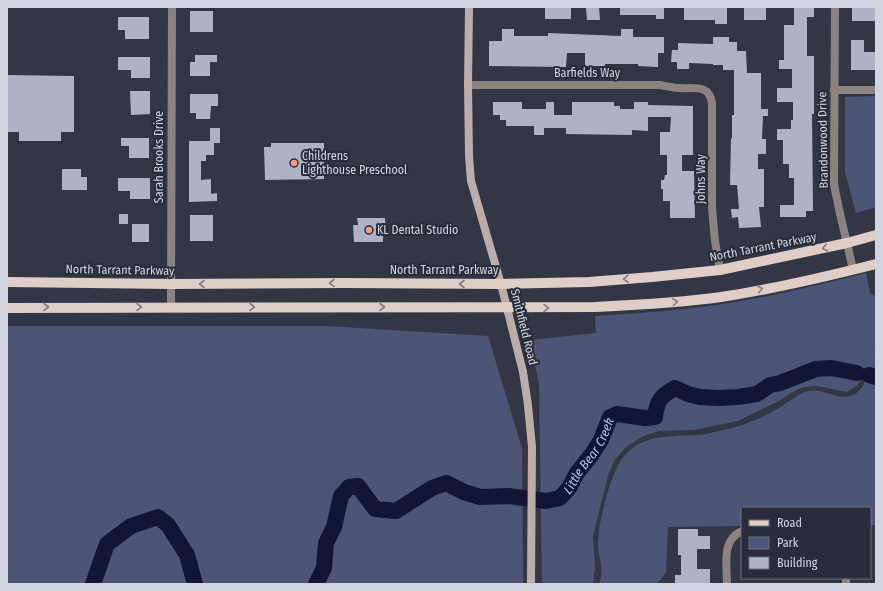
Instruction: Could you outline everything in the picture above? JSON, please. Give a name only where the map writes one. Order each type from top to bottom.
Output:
[{"type":"main road","name":"Smithfield Road","points":[[469,7],[468,84],[469,156],[471,181],[501,284],[523,372],[528,405],[532,447],[531,584]]},
{"type":"main road","name":"North Tarrant Parkway","points":[[7,282],[171,284],[501,284],[589,282],[720,270],[847,243],[876,235]]},
{"type":"main road","points":[[7,308],[594,307],[691,300],[722,296],[800,282],[876,264]]},
{"type":"street","name":"Sarah Brooks Drive","points":[[171,308],[172,7]]},
{"type":"street","name":"Brandonwood Drive","points":[[835,7],[834,184],[838,213],[853,270]]},
{"type":"street","name":"Barfields Way","points":[[468,84],[660,85],[706,90]]},
{"type":"street","name":"Johns Way","points":[[706,90],[711,96],[712,104],[712,208],[720,270]]},
{"type":"street","points":[[834,90],[876,90]]},
{"type":"street","points":[[726,584],[728,544],[735,534],[741,531]]},
{"type":"green space","points":[[876,96],[876,207],[856,213],[845,172],[845,97]]},
{"type":"green space","points":[[866,273],[870,293],[876,297],[876,348],[873,348],[876,349],[876,525],[871,525],[871,507],[741,507],[741,526],[668,527],[666,572],[657,584],[599,584],[601,578],[601,568],[598,543],[600,523],[606,498],[614,473],[619,463],[632,448],[652,439],[706,434],[745,424],[773,412],[797,396],[808,391],[815,390],[839,396],[852,396],[861,389],[865,379],[861,379],[858,385],[847,392],[816,386],[804,387],[738,421],[694,430],[659,431],[643,436],[626,447],[614,461],[608,476],[593,536],[595,567],[593,584],[542,584],[539,384],[530,340],[596,333],[595,316],[633,314],[709,306],[762,297]]},
{"type":"green space","points":[[7,326],[327,326],[488,336],[522,448],[523,584],[7,584]]},
{"type":"building","points":[[545,7],[571,7],[571,19],[545,19]]},
{"type":"building","points":[[586,7],[599,7],[600,20],[587,20]]},
{"type":"building","points":[[620,7],[664,7],[664,19],[656,19],[656,15],[620,15]]},
{"type":"building","points":[[684,7],[727,7],[727,24],[715,24],[715,20],[684,20]]},
{"type":"building","points":[[744,7],[766,7],[766,20],[744,20]]},
{"type":"building","points":[[794,7],[814,7],[814,17],[807,17],[807,56],[814,56],[814,114],[812,114],[813,211],[806,211],[806,217],[780,217],[780,205],[794,205],[794,178],[789,178],[789,164],[783,164],[783,140],[777,140],[777,129],[791,129],[791,120],[793,120],[793,102],[777,102],[777,88],[792,88],[792,69],[779,69],[779,60],[784,60],[784,25],[794,25]]},
{"type":"building","points":[[852,7],[876,7],[876,21],[852,21]]},
{"type":"building","points":[[190,11],[213,11],[213,32],[190,32]]},
{"type":"building","points":[[118,17],[149,17],[149,39],[125,39],[125,30],[118,30]]},
{"type":"building","points":[[502,29],[514,29],[514,36],[548,36],[548,33],[621,36],[621,29],[633,29],[633,37],[664,37],[664,53],[658,53],[658,67],[638,66],[638,64],[605,64],[605,66],[585,66],[585,53],[567,53],[566,67],[489,66],[489,41],[502,41]]},
{"type":"building","points":[[713,37],[729,37],[729,42],[737,42],[737,51],[746,51],[747,73],[761,73],[761,109],[768,109],[768,116],[763,116],[762,139],[766,139],[766,154],[758,154],[758,169],[764,169],[764,207],[759,207],[761,227],[739,228],[738,217],[732,218],[731,209],[739,209],[737,185],[730,185],[732,115],[734,115],[734,70],[723,70],[723,65],[689,63],[689,69],[677,69],[677,62],[671,62],[672,50],[678,50],[678,43],[713,44]]},
{"type":"building","points":[[851,40],[864,40],[864,52],[876,52],[876,70],[851,70]]},
{"type":"building","points":[[195,55],[217,55],[217,62],[210,62],[210,76],[190,76],[190,62],[195,62]]},
{"type":"building","points":[[118,57],[150,57],[150,78],[131,78],[131,70],[118,70]]},
{"type":"building","points":[[7,75],[74,76],[74,132],[61,132],[61,141],[19,141],[19,132],[7,132]]},
{"type":"building","points":[[130,91],[150,91],[150,114],[131,115]]},
{"type":"building","points":[[190,94],[218,94],[218,106],[211,106],[210,119],[196,119],[196,113],[190,113]]},
{"type":"building","points":[[493,102],[522,102],[522,109],[546,109],[546,102],[554,102],[554,115],[572,115],[572,102],[614,102],[614,106],[620,106],[620,109],[634,109],[634,102],[648,102],[648,105],[693,106],[693,155],[682,155],[682,171],[694,171],[695,218],[670,218],[670,201],[663,201],[661,180],[664,180],[665,175],[667,175],[667,155],[660,155],[660,132],[670,132],[671,117],[648,117],[648,131],[632,130],[632,135],[566,134],[566,128],[544,128],[544,135],[534,135],[534,126],[506,126],[506,120],[500,120],[500,115],[493,115]]},
{"type":"building","points":[[210,128],[220,128],[220,143],[214,143],[214,155],[206,155],[206,161],[201,161],[201,180],[211,179],[211,194],[217,193],[217,201],[189,202],[189,141],[210,141]]},
{"type":"building","points":[[121,138],[149,138],[149,158],[129,158],[129,146],[121,146]]},
{"type":"building","name":"Childrens Lighthouse Preschool","points":[[271,143],[324,143],[324,179],[265,180],[264,147],[271,147]]},
{"type":"building","points":[[62,169],[81,169],[81,177],[87,177],[87,190],[62,190]]},
{"type":"building","points":[[118,178],[150,178],[150,199],[130,199],[130,191],[118,191]]},
{"type":"building","points":[[119,214],[128,214],[128,224],[119,224]]},
{"type":"building","points":[[190,215],[213,215],[213,241],[190,241]]},
{"type":"building","name":"KL Dental Studio","points":[[357,218],[385,218],[386,235],[383,235],[383,242],[354,242],[353,225],[358,225]]},
{"type":"building","points":[[132,224],[149,224],[149,242],[132,242]]},
{"type":"building","points":[[678,529],[698,529],[698,536],[710,536],[710,549],[697,549],[697,569],[710,569],[710,583],[675,583],[675,575],[681,575],[681,555],[678,555]]},
{"type":"waterway","name":"Little Bear Creek","points":[[316,584],[324,568],[326,543],[334,527],[341,496],[349,487],[358,486],[375,509],[396,511],[432,488],[446,483],[464,492],[480,497],[508,496],[546,501],[560,498],[569,488],[577,473],[601,440],[610,417],[617,414],[645,418],[655,417],[660,399],[675,388],[688,394],[700,397],[738,397],[757,394],[770,385],[780,383],[816,369],[831,368],[857,373]]},
{"type":"waterway","name":"Little Bear Creek","points":[[869,375],[876,377]]},
{"type":"waterway","name":"Little Bear Creek","points":[[93,584],[107,544],[131,526],[158,517],[168,525],[187,555],[195,584]]},
{"type":"place","name":"Childrens Lighthouse Preschool","points":[[294,163]]},
{"type":"place","name":"KL Dental Studio","points":[[369,230]]}]
